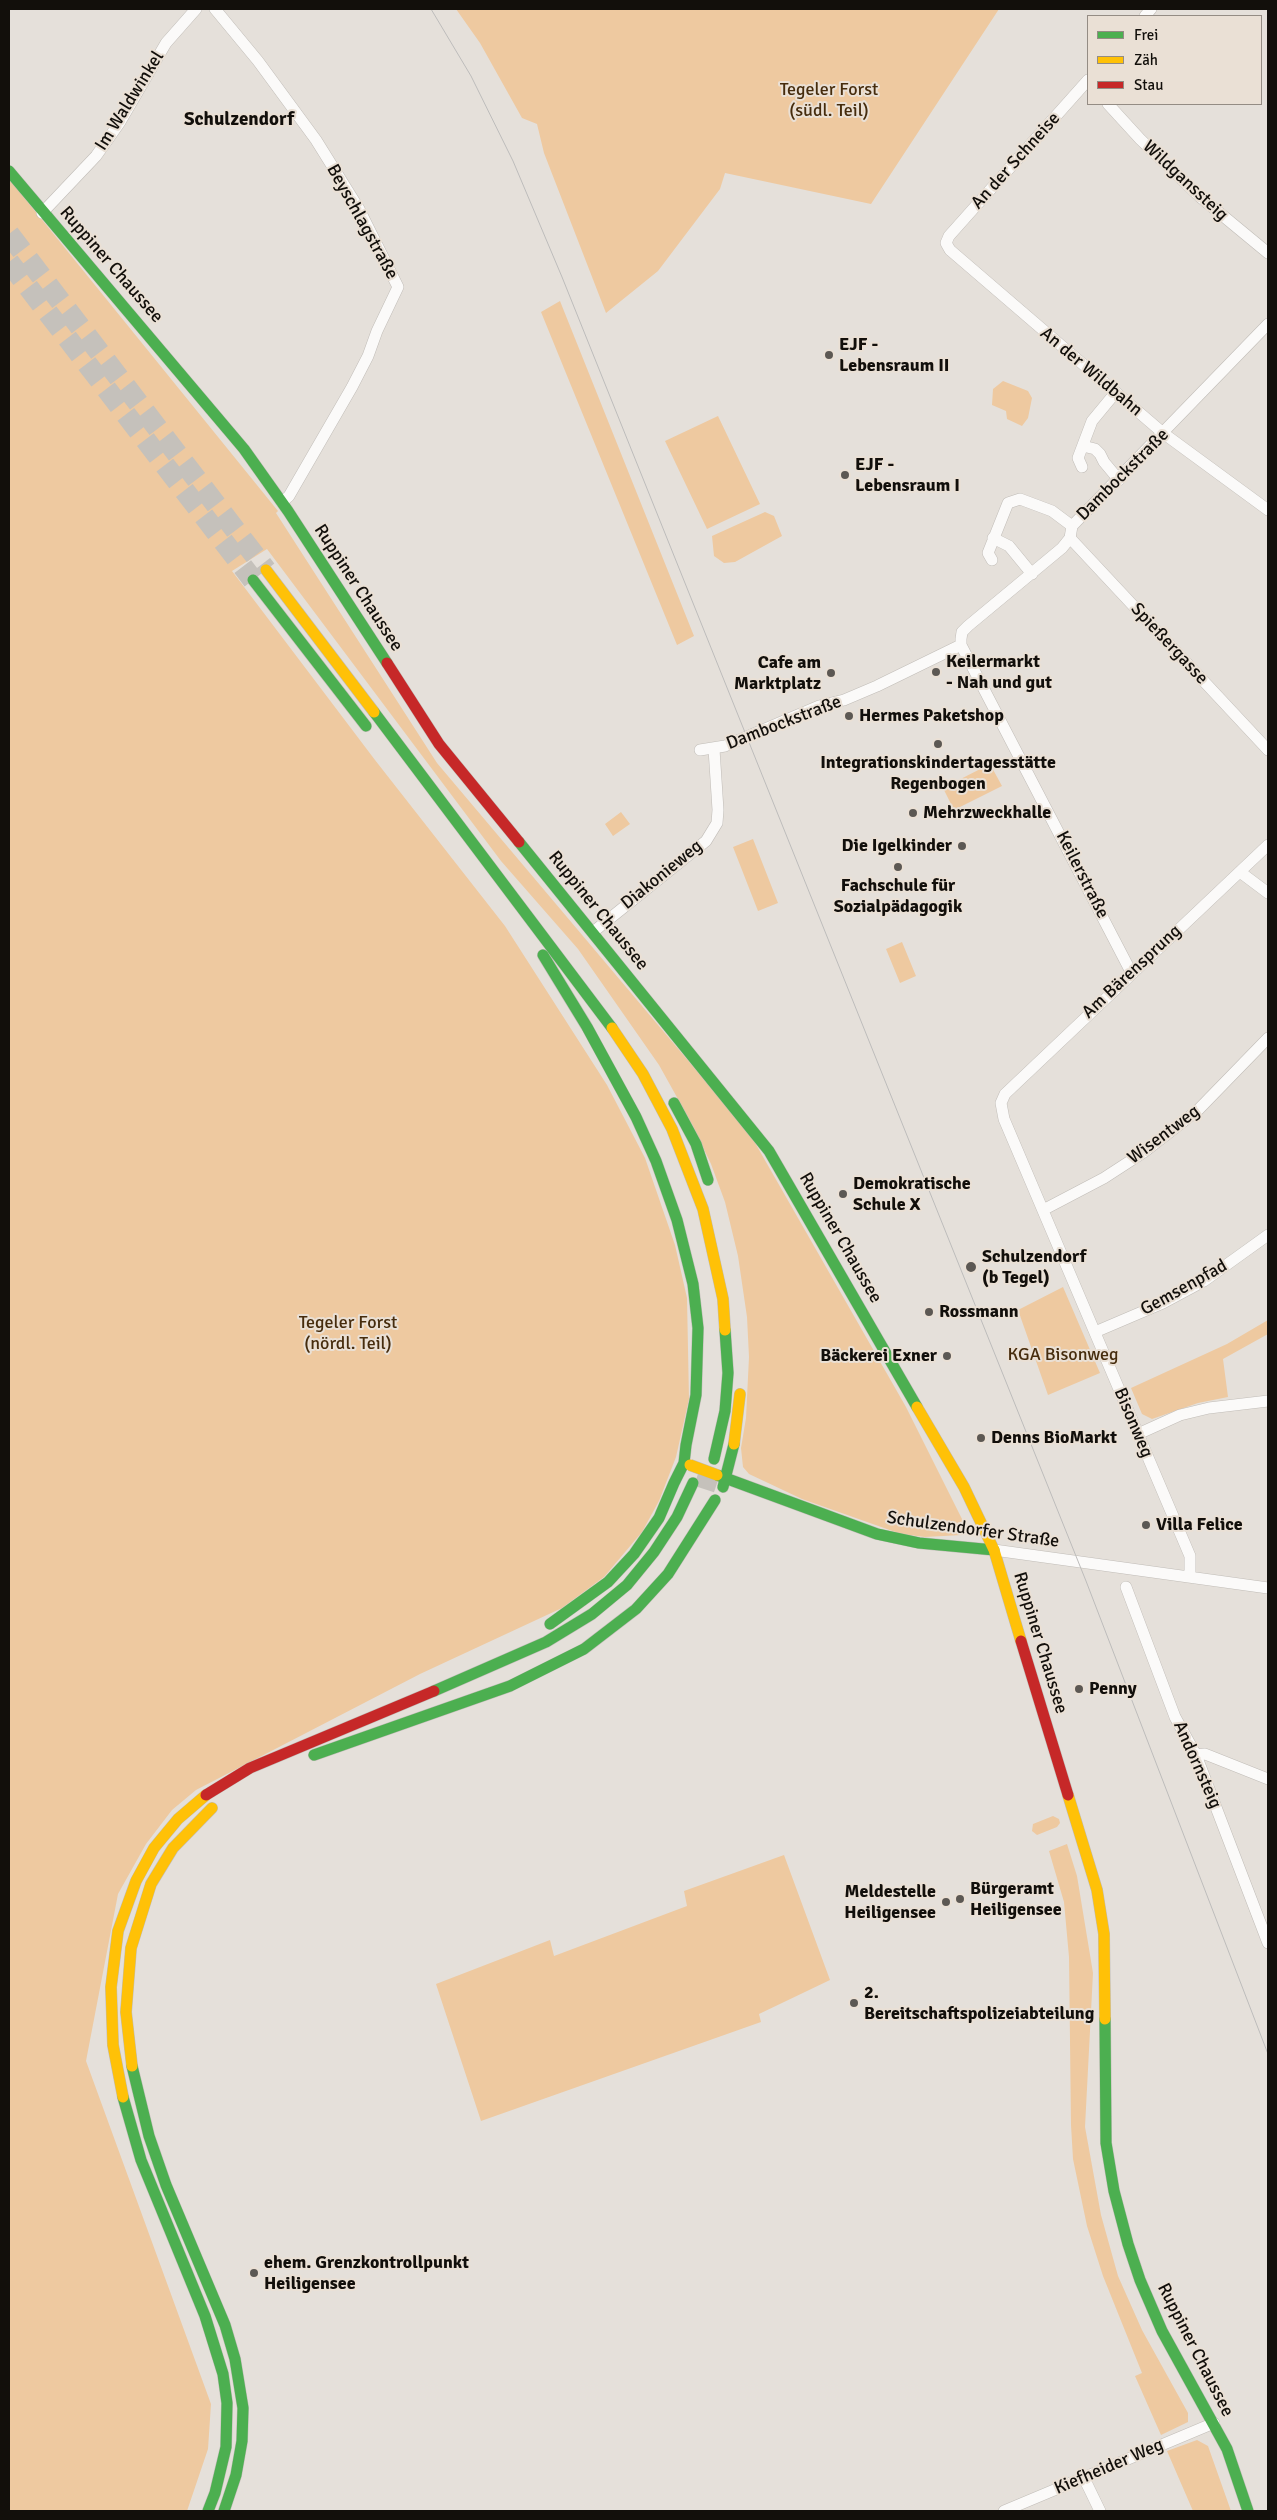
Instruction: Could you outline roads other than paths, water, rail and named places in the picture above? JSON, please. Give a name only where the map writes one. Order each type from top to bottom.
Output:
[{"type":"main road","name":"Ruppiner Chaussee","points":[[9,171],[42,213],[231,433],[282,502],[439,744],[769,1151],[964,1487],[994,1550],[1090,1861],[1102,1915],[1106,2143],[1117,2200],[1133,2261],[1152,2309],[1227,2449],[1248,2511]]},
{"type":"main road","points":[[266,570],[510,890],[622,1041],[654,1094],[688,1167],[713,1245],[727,1328],[728,1373],[725,1411],[709,1457],[711,1418]]},
{"type":"main road","points":[[253,580],[372,733]]},
{"type":"main road","points":[[484,878],[602,1034],[626,1070]]},
{"type":"main road","points":[[510,890],[565,951],[672,1098],[696,1144],[712,1192]]},
{"type":"main road","points":[[539,1630],[608,1582],[634,1554],[659,1518],[674,1482],[687,1464],[686,1445],[696,1395],[698,1328],[693,1284],[678,1220],[656,1162],[636,1116],[603,1055],[543,955]]},
{"type":"main road","points":[[643,1099],[655,1123]]},
{"type":"main road","points":[[667,1148],[686,1199]]},
{"type":"main road","points":[[694,1225],[706,1266],[711,1303],[716,1373]]},
{"type":"main road","points":[[560,1648],[511,1672],[286,1766],[510,1686],[584,1649],[636,1609],[668,1574],[715,1500],[734,1444],[741,1382]]},
{"type":"main road","name":"Schulzendorfer Straße","points":[[687,1464],[792,1501],[877,1534],[918,1543],[994,1550]]},
{"type":"main road","points":[[284,1752],[497,1665],[546,1642],[592,1614],[627,1585],[654,1552],[677,1516],[693,1484]]},
{"type":"main road","points":[[575,1639],[610,1615],[637,1590],[672,1547],[692,1513]]},
{"type":"main road","points":[[208,2511],[215,2493],[226,2447],[227,2403],[223,2374],[205,2316],[149,2181],[126,2112],[113,2045],[111,1987],[118,1931],[136,1881],[154,1848],[178,1819],[207,1794],[250,1768],[480,1658]]},
{"type":"main road","points":[[221,1802],[182,1838],[151,1884],[131,1948],[126,2012],[133,2077],[149,2136],[166,2185],[222,2316],[235,2359],[243,2408],[242,2441],[236,2475],[224,2511]]},
{"type":"street","name":"Im Waldwinkel","points":[[42,213],[96,156],[120,122],[166,43],[196,9]]},
{"type":"street","name":"Beyschlagstraße","points":[[214,9],[258,61],[321,148],[364,217],[398,287],[377,331],[368,356],[352,387],[289,496],[282,502]]},
{"type":"street","name":"An der Schneise","points":[[946,243],[949,236],[1087,83]]},
{"type":"street","name":"Wildganssteig","points":[[1109,105],[1140,139],[1199,196],[1268,253]]},
{"type":"street","name":"An der Wildbahn","points":[[946,243],[950,250],[1163,433],[1268,510]]},
{"type":"street","name":"Dambockstraße","points":[[700,750],[714,749],[819,706],[844,700],[961,645],[962,632],[1062,548],[1071,532],[1268,324]]},
{"type":"street","points":[[1082,467],[1078,458],[1092,421],[1116,392]]},
{"type":"street","points":[[1083,446],[1095,449],[1119,480]]},
{"type":"street","name":"Spießergasse","points":[[993,538],[1008,503],[1020,499],[1052,511],[1268,750]]},
{"type":"street","points":[[992,560],[988,552],[993,538],[1009,546],[1032,574]]},
{"type":"street","name":"Keilerstraße","points":[[961,645],[1131,972]]},
{"type":"street","name":"Diakonieweg","points":[[593,932],[706,841],[716,823],[718,810],[714,749]]},
{"type":"street","name":"Am Bärensprung","points":[[1001,1103],[1005,1094],[1131,972],[1268,845]]},
{"type":"street","points":[[1240,872],[1268,893]]},
{"type":"street","name":"Wisentweg","points":[[1043,1210],[1104,1178],[1144,1152],[1198,1110],[1268,1038]]},
{"type":"street","name":"Bisonweg","points":[[1001,1103],[1004,1119],[1190,1556],[1190,1577]]},
{"type":"street","name":"Gemsenpfad","points":[[1095,1332],[1163,1303],[1198,1284],[1238,1258],[1268,1235]]},
{"type":"street","points":[[1138,1434],[1180,1416],[1209,1408],[1268,1401]]},
{"type":"street","name":"Schulzendorfer Straße","points":[[994,1550],[1268,1588]]},
{"type":"street","name":"Andornsteig","points":[[1126,1587],[1175,1717],[1196,1755],[1268,1942]]},
{"type":"street","points":[[1196,1755],[1205,1754],[1268,1779]]},
{"type":"street","name":"Kiefheider Weg","points":[[1004,2511],[1214,2424]]},
{"type":"street","points":[[1084,2478],[1100,2511]]},
{"type":"tunnel","points":[[9,234],[266,570]]},
{"type":"tunnel","points":[[9,262],[253,580]]},
{"type":"tunnel","points":[[704,1489],[714,1459]]},
{"type":"tram line","points":[[431,9],[471,76],[513,161],[562,277],[1086,1581],[1268,2054]]},
{"type":"place","name":"EJF - Lebensraum II","points":[[829,355]]},
{"type":"place","name":"EJF - Lebensraum I","points":[[845,475]]},
{"type":"place","name":"Keilermarkt - Nah und gut","points":[[936,672]]},
{"type":"place","name":"Cafe am Marktplatz","points":[[831,673]]},
{"type":"place","name":"Hermes Paketshop","points":[[849,716]]},
{"type":"place","name":"Integrationskindertagesstätte Regenbogen","points":[[938,744]]},
{"type":"place","name":"Mehrzweckhalle","points":[[913,813]]},
{"type":"place","name":"Die Igelkinder","points":[[962,846]]},
{"type":"place","name":"Fachschule für Sozialpädagogik","points":[[898,867]]},
{"type":"place","name":"Demokratische Schule X","points":[[843,1194]]},
{"type":"place","name":"Schulzendorf (b Tegel)","points":[[971,1267]]},
{"type":"place","name":"Rossmann","points":[[929,1312]]},
{"type":"place","name":"Bäckerei Exner","points":[[947,1356]]},
{"type":"place","name":"Denns BioMarkt","points":[[981,1438]]},
{"type":"place","name":"Villa Felice","points":[[1146,1525]]},
{"type":"place","name":"Penny","points":[[1079,1689]]},
{"type":"place","name":"Bürgeramt Heiligensee","points":[[960,1899]]},
{"type":"place","name":"Meldestelle Heiligensee","points":[[946,1902]]},
{"type":"place","name":"2. Bereitschaftspolizeiabteilung","points":[[854,2003]]},
{"type":"place","name":"ehem. Grenzkontrollpunkt Heiligensee","points":[[254,2273]]},
{"type":"district","name":"Schulzendorf","points":[[239,120]]},
{"type":"park label","name":"Tegeler Forst (südl. Teil)","points":[[829,100]]},
{"type":"park label","name":"Tegeler Forst (nördl. Teil)","points":[[348,1334]]},
{"type":"park label","name":"KGA Bisonweg","points":[[1063,1355]]}]
